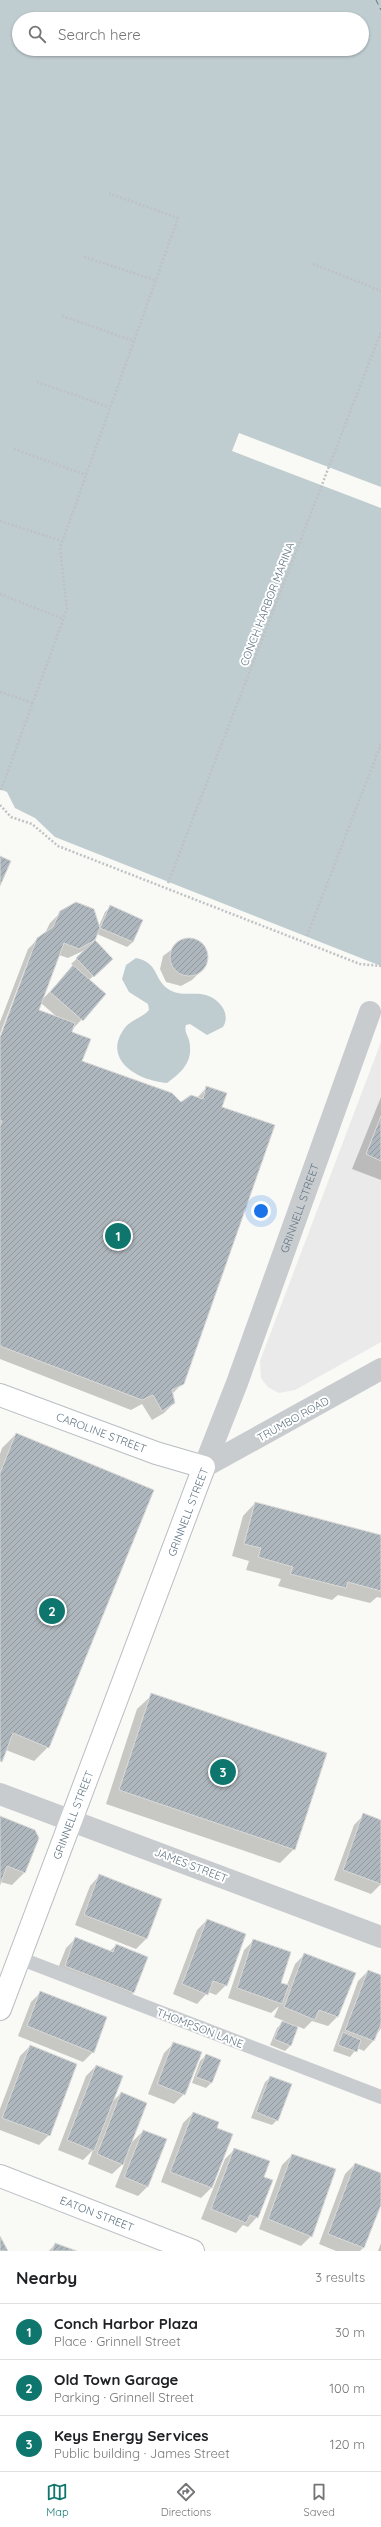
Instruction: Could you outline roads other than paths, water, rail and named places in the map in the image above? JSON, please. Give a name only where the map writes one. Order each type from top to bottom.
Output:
[{"type":"street","name":"GRINNELL STREET","points":[[0,2009],[204,1467],[237,1384],[370,1012]]},
{"type":"street","name":"TRUMBO ROAD","points":[[204,1467],[381,1369]]},
{"type":"street","name":"CAROLINE STREET","points":[[0,1395],[156,1453],[204,1467]]},
{"type":"street","name":"JAMES STREET","points":[[0,1794],[381,1937]]},
{"type":"street","name":"EATON STREET","points":[[0,2176],[193,2251]]},
{"type":"lane","name":"THOMPSON LANE","points":[[19,1958],[381,2097]]},
{"type":"place","name":"Conch Harbor Plaza","points":[[118,1236]]},
{"type":"place","name":"Old Town Garage","points":[[52,1611]]},
{"type":"place","name":"Keys Energy Services","points":[[223,1772]]}]
